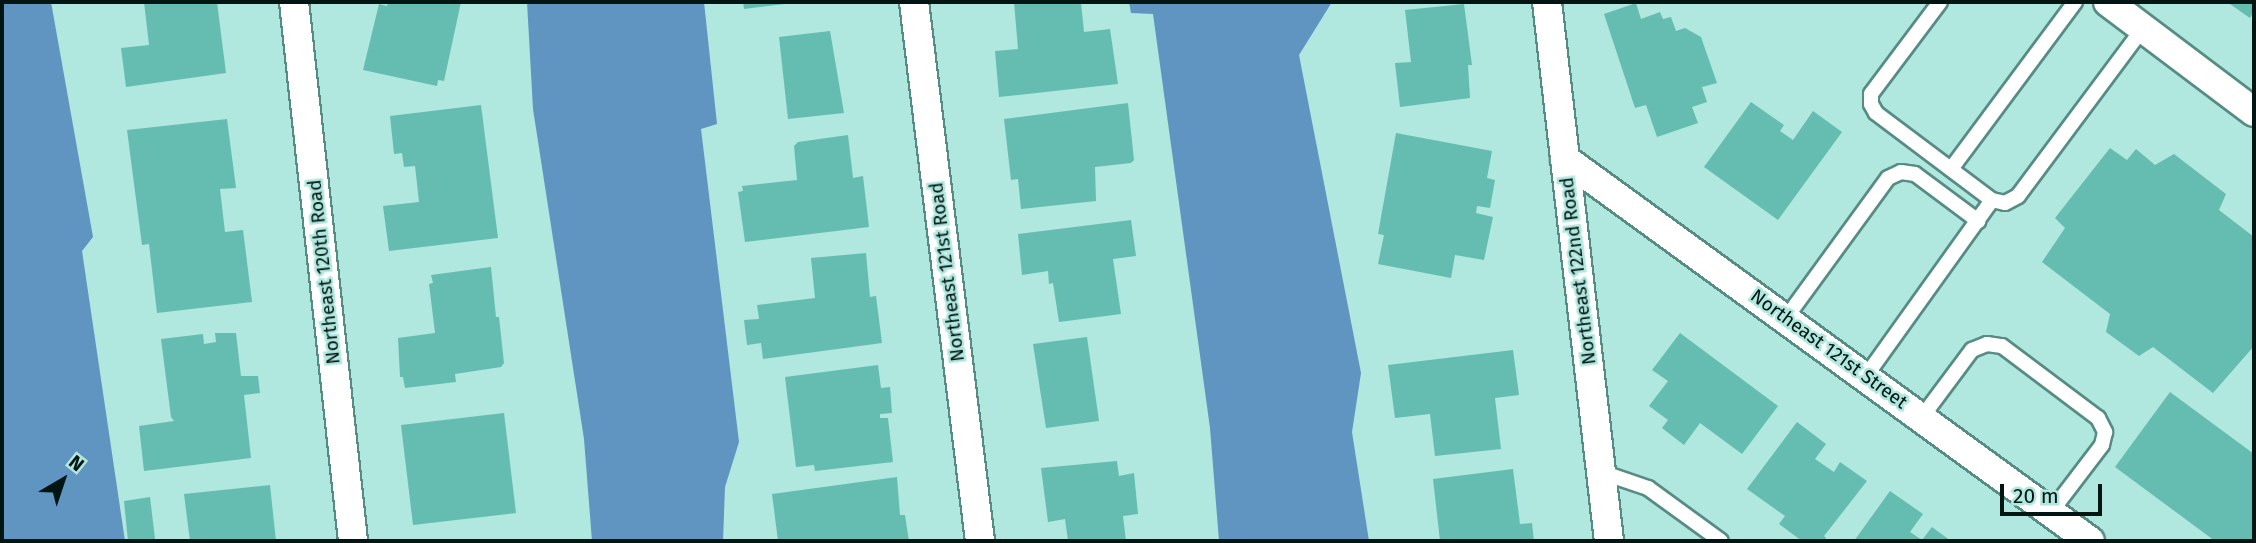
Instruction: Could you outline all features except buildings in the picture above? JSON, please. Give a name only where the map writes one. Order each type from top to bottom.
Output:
[{"type":"street","name":"Northeast 120th Road","points":[[294,2],[353,541]]},
{"type":"street","name":"Northeast 121st Road","points":[[914,2],[980,541]]},
{"type":"street","name":"Northeast 122nd Road","points":[[1546,2],[1609,541]]},
{"type":"street","points":[[2108,2],[2254,112]]},
{"type":"street","name":"Northeast 121st Street","points":[[1566,159],[2090,541]]},
{"type":"lane","points":[[1940,2],[1871,94],[1871,104],[1876,113],[1992,200],[2005,203],[2018,196],[2143,28]]},
{"type":"lane","points":[[1951,169],[2075,2]]},
{"type":"lane","points":[[1786,318],[1888,178],[1901,172],[1915,174],[1978,221]]},
{"type":"lane","points":[[1866,376],[1992,200]]},
{"type":"lane","points":[[1922,417],[1972,350],[1987,344],[2002,346],[2098,418],[2105,432],[2102,445],[2051,512]]},
{"type":"lane","points":[[1601,472],[1648,488],[1721,541]]},
{"type":"water","points":[[2,2],[51,2],[93,237],[82,251],[125,541],[2,541]]},
{"type":"water","points":[[527,2],[704,2],[717,124],[701,129],[739,442],[725,487],[723,541],[592,541],[584,439],[533,109]]},
{"type":"water","points":[[1129,2],[1332,2],[1299,55],[1361,373],[1352,432],[1369,541],[1219,541],[1210,428],[1153,14],[1131,13]]}]
